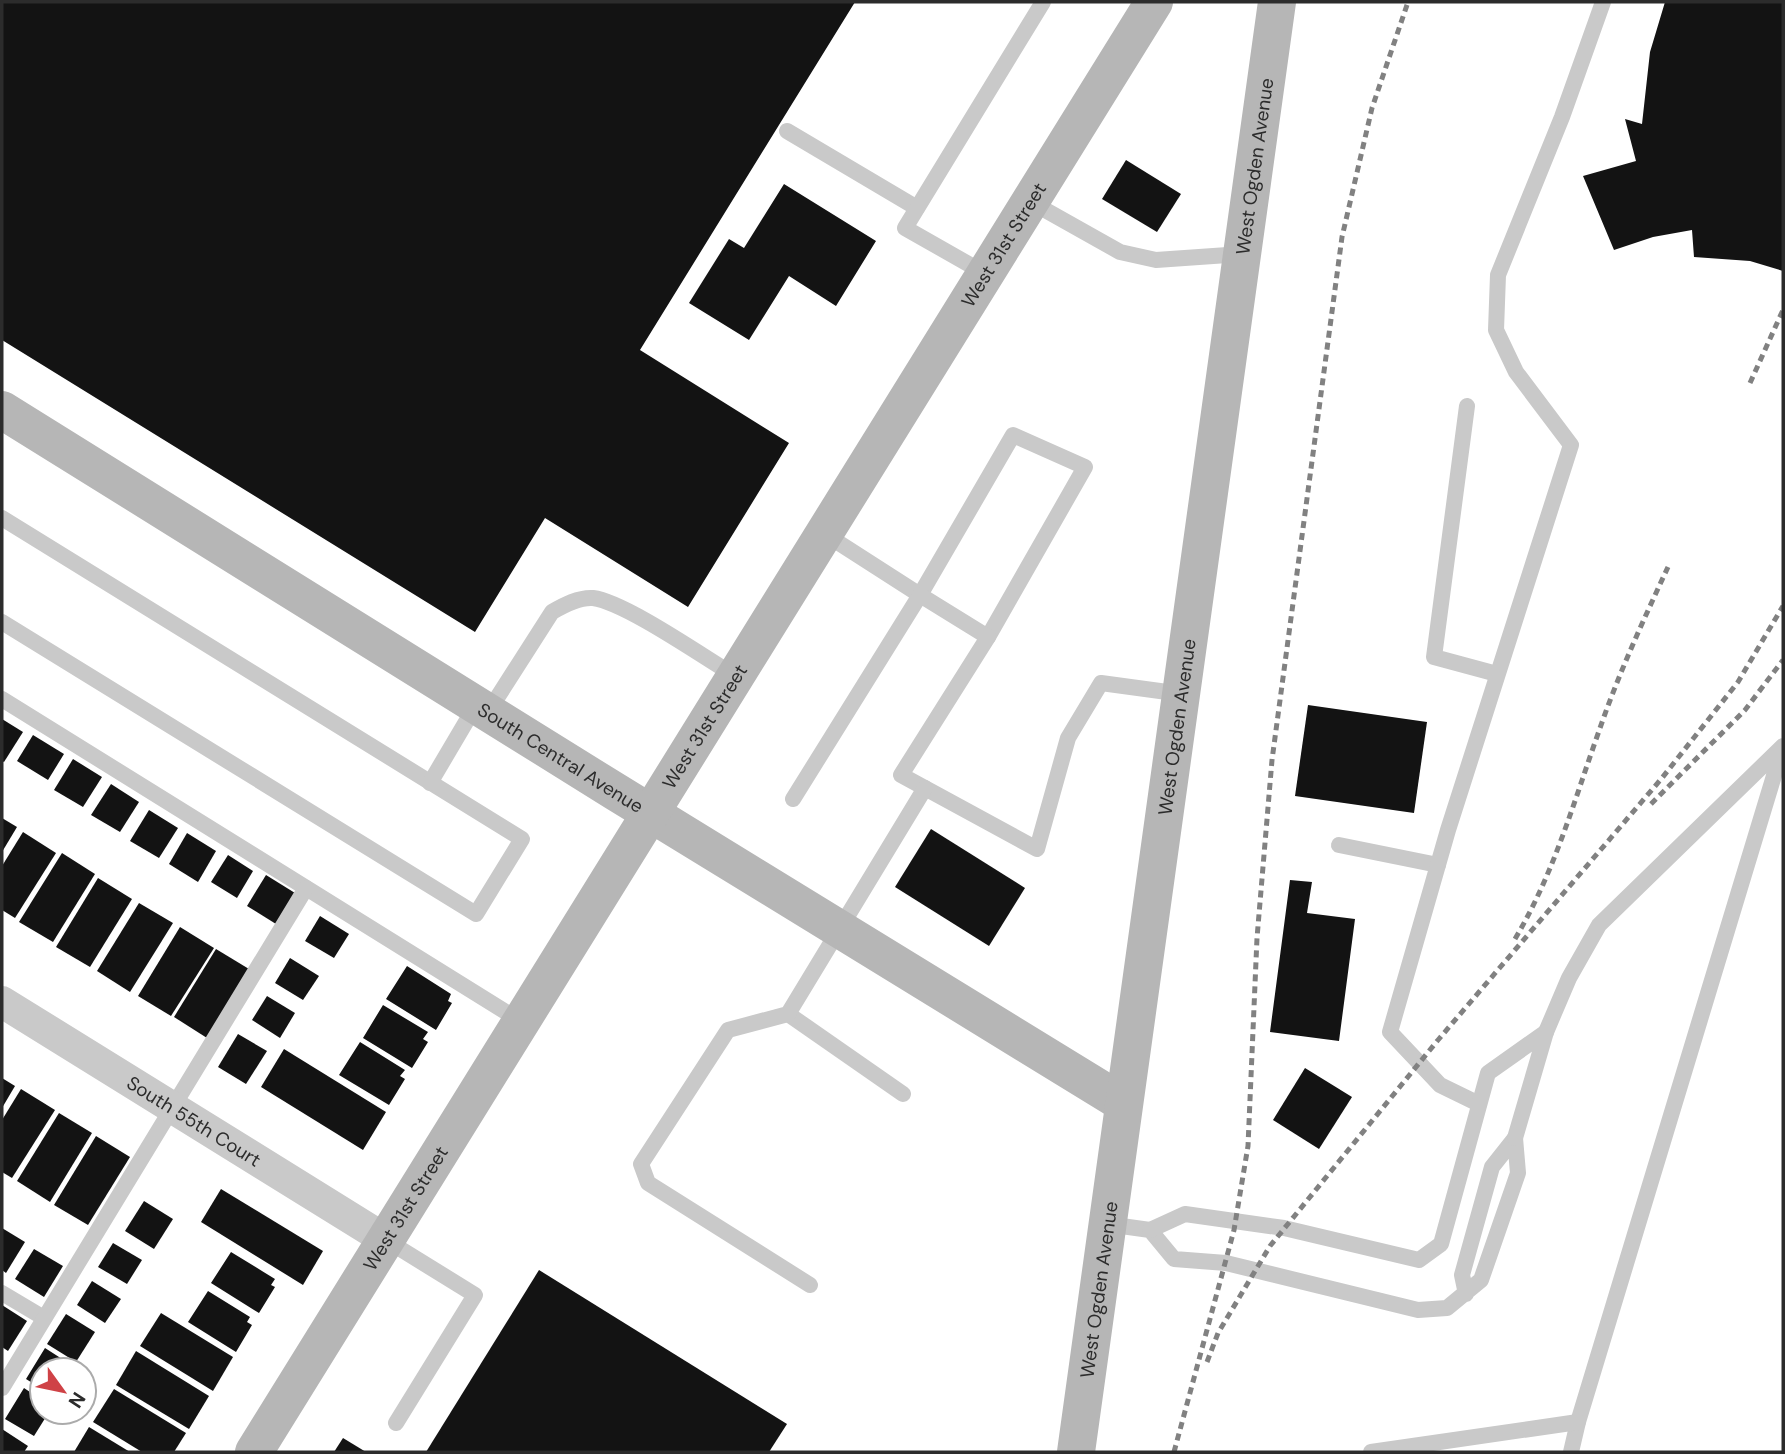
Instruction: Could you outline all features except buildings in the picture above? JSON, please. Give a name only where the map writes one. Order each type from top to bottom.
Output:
[{"type":"main road","name":"West 31st Street","points":[[254,1452],[1154,2]]},
{"type":"main road","name":"West Ogden Avenue","points":[[1076,1452],[1277,2]]},
{"type":"main road","name":"South Central Avenue","points":[[2,410],[651,814],[1123,1103]]},
{"type":"street","name":"South 55th Court","points":[[2,1002],[386,1240]]},
{"type":"lane","points":[[986,274],[905,228],[1043,2]]},
{"type":"lane","points":[[1479,1104],[1440,1084],[1390,1032],[1438,865],[1571,445],[1516,372],[1496,330],[1498,275],[1562,117],[1603,2]]},
{"type":"lane","points":[[787,131],[917,208]]},
{"type":"lane","points":[[1031,202],[1120,252],[1156,260],[1242,254]]},
{"type":"lane","points":[[1467,406],[1434,657],[1497,674]]},
{"type":"lane","points":[[793,799],[919,595],[1013,435],[1085,467],[988,637],[901,775],[1037,849],[1068,738],[1101,683],[1182,694]]},
{"type":"lane","points":[[2,518],[522,839],[476,914],[2,622]]},
{"type":"lane","points":[[825,534],[988,637]]},
{"type":"lane","points":[[430,783],[552,612],[569,603],[591,598],[616,605],[737,677]]},
{"type":"lane","points":[[2,699],[522,1022]]},
{"type":"lane","points":[[1150,1230],[1174,1259],[1226,1263],[1419,1310],[1447,1308],[1466,1294],[1481,1280],[1518,1173],[1515,1138],[1546,1032],[1569,978],[1599,925],[1783,746]]},
{"type":"lane","points":[[1571,1452],[1783,746]]},
{"type":"lane","points":[[810,1285],[648,1183],[641,1164],[728,1030],[788,1014],[925,788]]},
{"type":"lane","points":[[1339,845],[1438,865]]},
{"type":"lane","points":[[2,1388],[306,888]]},
{"type":"lane","points":[[788,1014],[904,1094]]},
{"type":"lane","points":[[1107,1224],[1150,1230],[1185,1214],[1284,1228],[1419,1261],[1441,1244],[1488,1073],[1546,1032]]},
{"type":"lane","points":[[1466,1294],[1462,1275],[1492,1167],[1515,1138]]},
{"type":"lane","points":[[386,1240],[475,1294],[396,1423]]},
{"type":"lane","points":[[2,1293],[44,1318]]},
{"type":"lane","points":[[1371,1452],[1578,1422]]},
{"type":"railway","points":[[1174,1452],[1234,1230],[1248,1146],[1257,938],[1272,760],[1342,237],[1372,108],[1408,2]]},
{"type":"railway","points":[[1750,383],[1783,310]]},
{"type":"railway","points":[[1515,939],[1552,863],[1614,689],[1668,567]]},
{"type":"railway","points":[[1207,1362],[1218,1333],[1270,1246],[1438,1040],[1662,778],[1738,682],[1783,606]]},
{"type":"railway","points":[[1651,804],[1745,710],[1783,660]]}]
